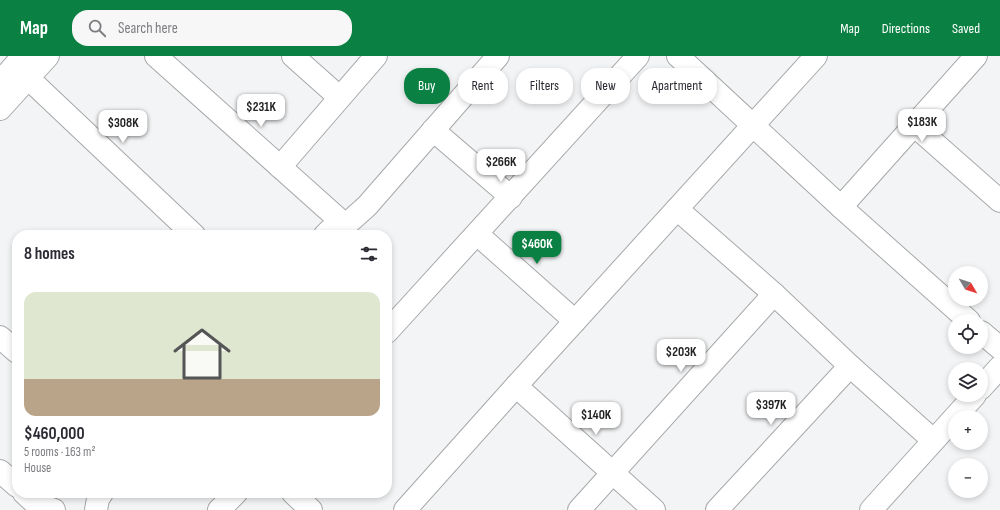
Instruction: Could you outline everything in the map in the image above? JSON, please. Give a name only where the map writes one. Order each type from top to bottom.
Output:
[{"type":"street","points":[[13,68],[48,56]]},
{"type":"street","points":[[156,56],[344,224]]},
{"type":"street","points":[[293,56],[339,97]]},
{"type":"street","points":[[280,167],[376,56]]},
{"type":"street","points":[[331,230],[355,217],[367,206],[498,56]]},
{"type":"street","points":[[392,327],[638,56]]},
{"type":"street","points":[[678,56],[841,207],[961,314]]},
{"type":"street","points":[[405,510],[816,56]]},
{"type":"street","points":[[841,207],[976,56]]},
{"type":"street","points":[[0,109],[13,68]]},
{"type":"street","points":[[13,68],[189,230]]},
{"type":"street","points":[[915,126],[1000,201]]},
{"type":"street","points":[[433,130],[511,197]]},
{"type":"street","points":[[677,209],[774,294],[850,366],[933,440]]},
{"type":"street","points":[[477,234],[575,321]]},
{"type":"street","points":[[579,510],[774,294]]},
{"type":"street","points":[[0,338],[12,348]]},
{"type":"street","points":[[988,338],[1000,348]]},
{"type":"street","points":[[717,510],[850,366]]},
{"type":"street","points":[[988,381],[1000,368]]},
{"type":"street","points":[[516,386],[654,510]]},
{"type":"street","points":[[871,510],[968,402]]},
{"type":"street","points":[[0,471],[12,482]]},
{"type":"street","points":[[29,498],[36,504],[54,510]]},
{"type":"street","points":[[219,510],[231,498]]},
{"type":"street","points":[[298,498],[311,510]]}]
